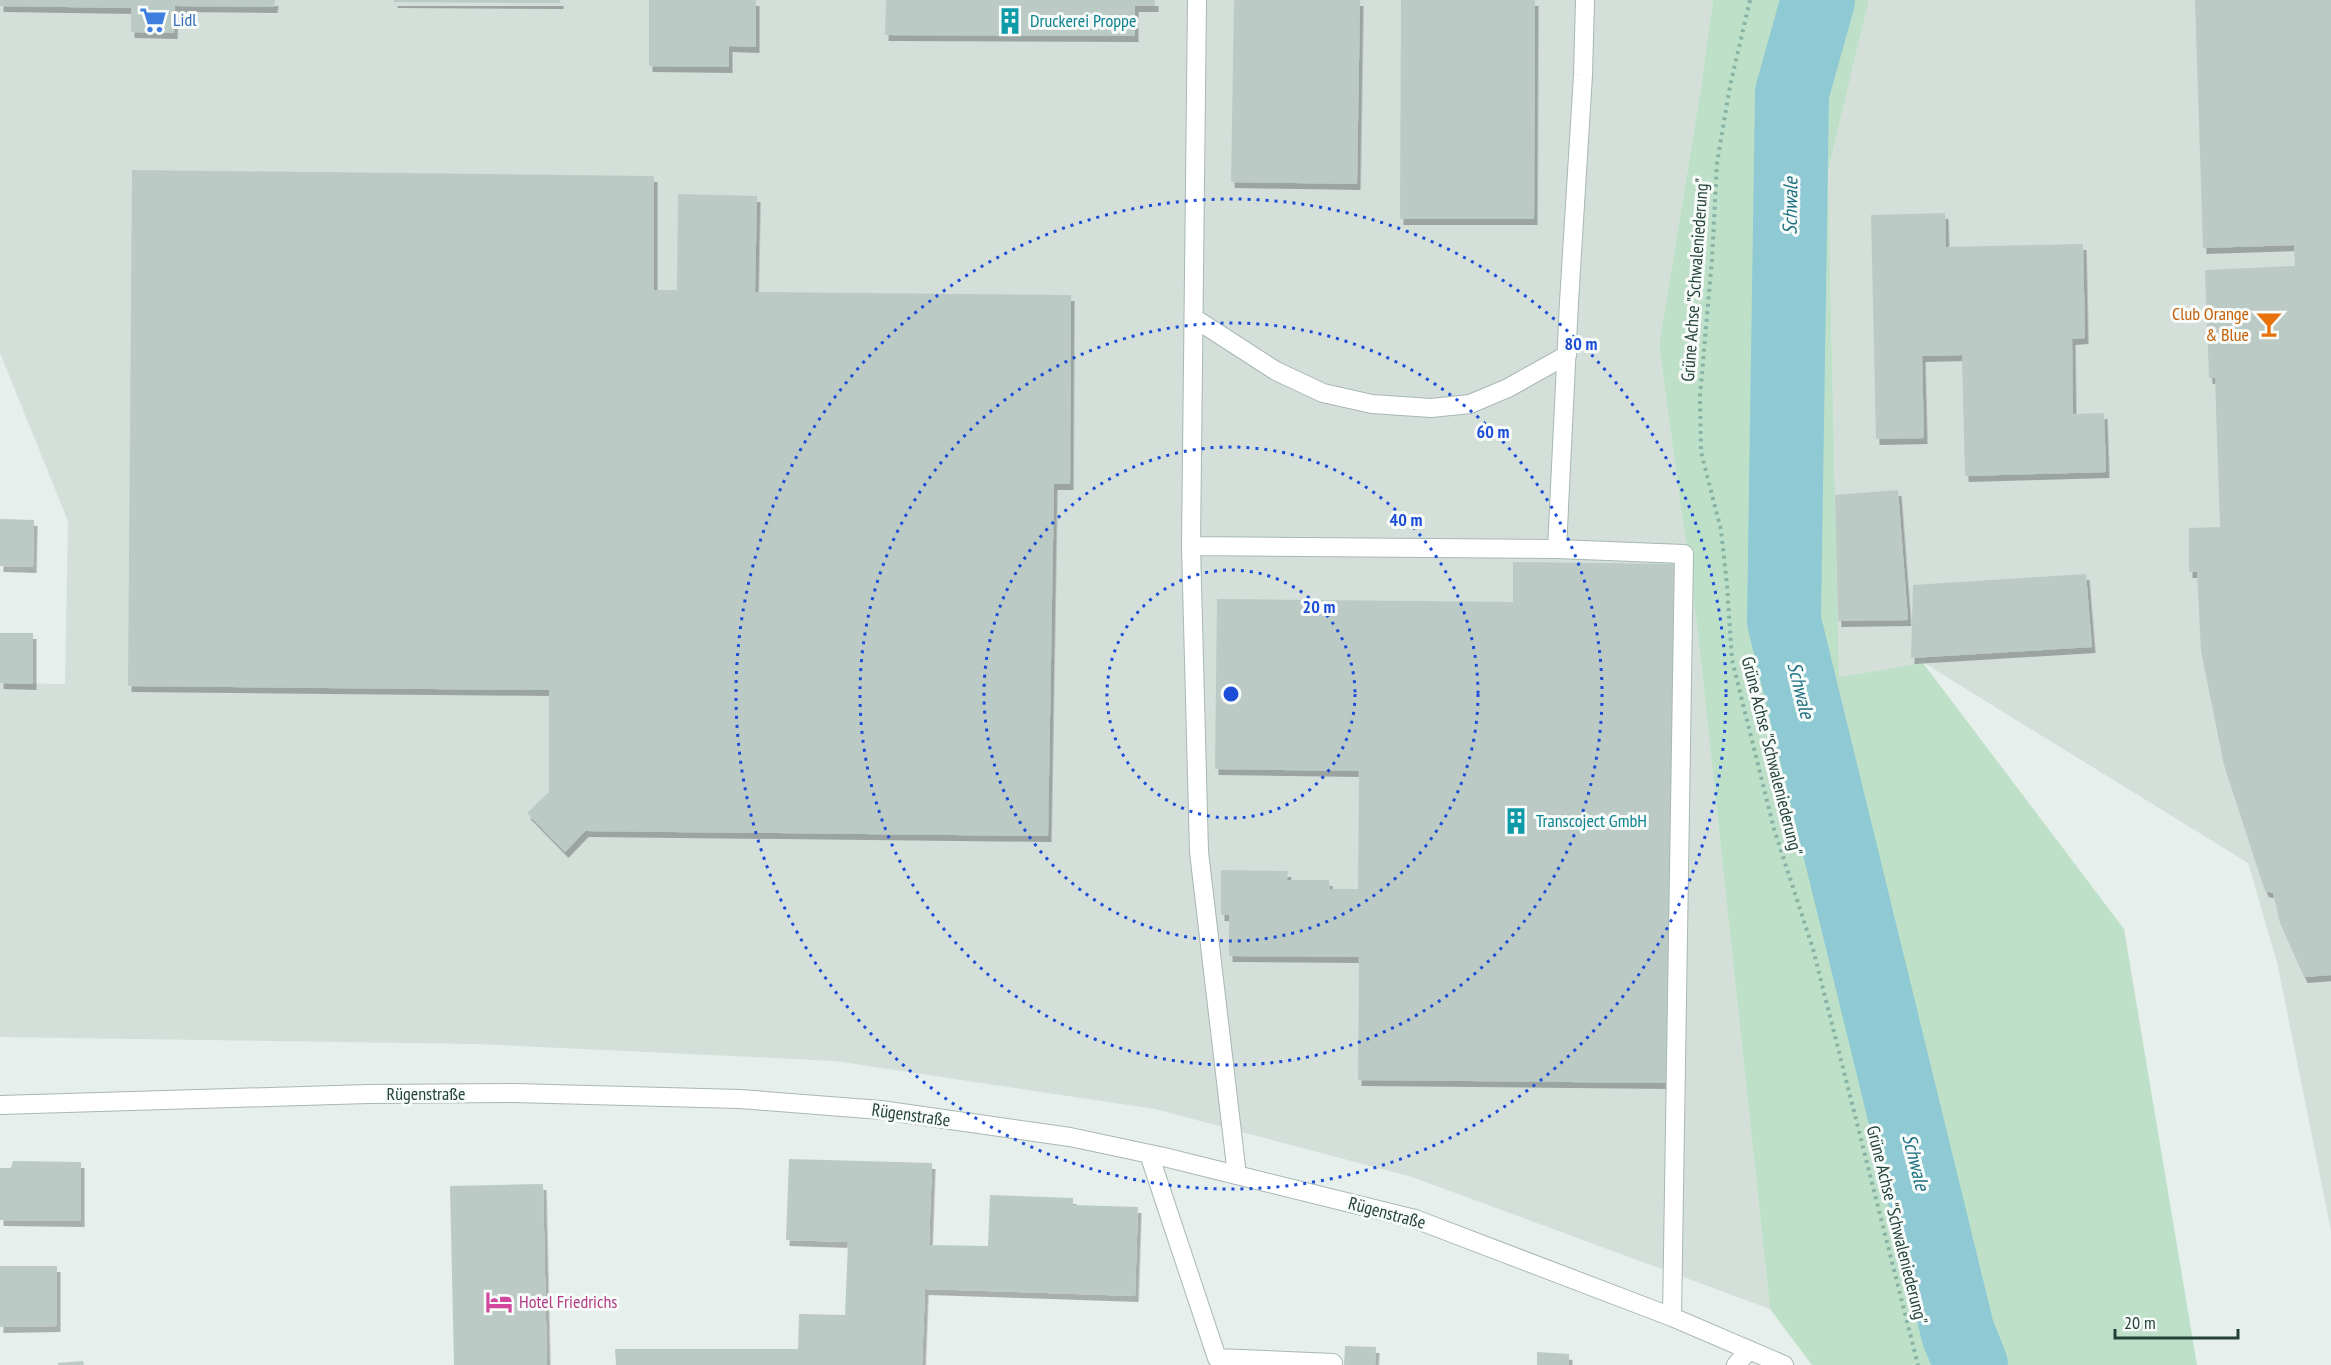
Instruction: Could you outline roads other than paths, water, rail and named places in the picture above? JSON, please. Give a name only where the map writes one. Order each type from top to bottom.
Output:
[{"type":"street","points":[[1197,0],[1191,546],[1198,852],[1237,1175]]},
{"type":"street","points":[[1557,549],[1578,182],[1585,0]]},
{"type":"street","points":[[1194,318],[1276,371],[1323,393],[1372,404],[1431,408],[1470,404],[1508,388],[1567,355]]},
{"type":"street","points":[[1191,546],[1557,549],[1684,554],[1672,1317]]},
{"type":"street","name":"Rügenstraße","points":[[0,1105],[514,1093],[740,1099],[880,1110],[1070,1137],[1415,1219],[1672,1317],[1785,1365]]},
{"type":"street","points":[[1149,1154],[1217,1358],[1333,1363]]},
{"type":"street","points":[[1736,1365],[1749,1350]]},
{"type":"waterway","name":"Schwale","points":[[1818,0],[1792,93],[1784,621],[1958,1333],[1971,1365]]},
{"type":"place","name":"Lidl","points":[[153,20]]},
{"type":"place","name":"Druckerei Proppe","points":[[1010,21]]},
{"type":"place","name":"Club Orange & Blue","points":[[2269,324]]},
{"type":"place","name":"Transcoject GmbH","points":[[1516,821]]},
{"type":"place","name":"Hotel Friedrichs","points":[[499,1302]]}]
